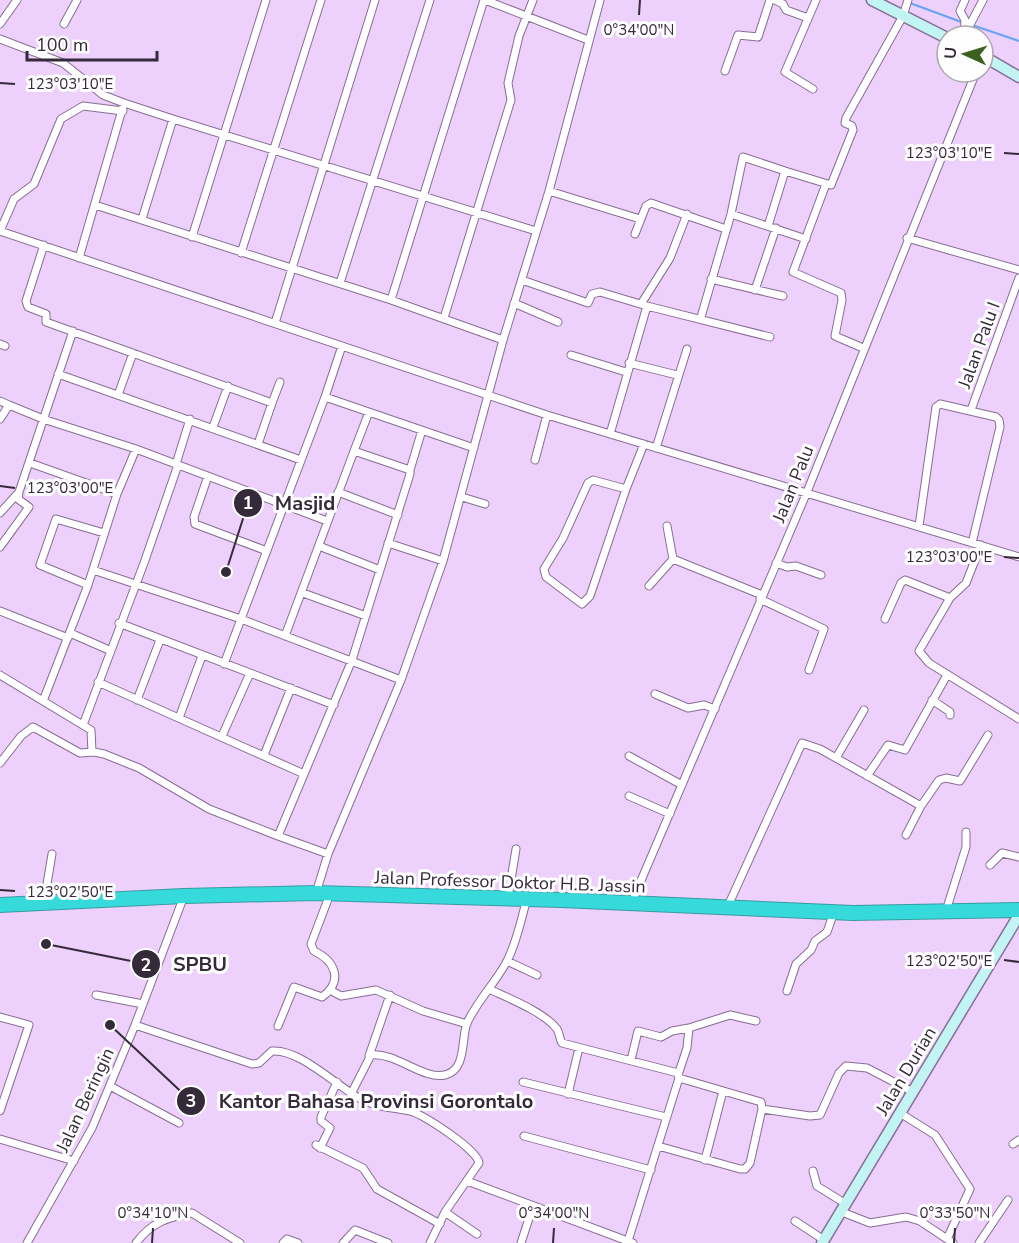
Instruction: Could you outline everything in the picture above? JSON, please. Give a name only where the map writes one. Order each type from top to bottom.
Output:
[{"type":"highway","name":"Jalan Professor Doktor H.B. Jassin","points":[[0,905],[184,896],[323,894],[508,898],[834,912],[1019,910]]},
{"type":"street","points":[[0,24],[17,0]]},
{"type":"street","points":[[64,24],[78,0]]},
{"type":"street","points":[[192,237],[266,0]]},
{"type":"street","points":[[241,253],[321,0]]},
{"type":"street","points":[[275,323],[375,0]]},
{"type":"street","points":[[340,284],[430,0]]},
{"type":"street","points":[[391,300],[484,0],[588,40]]},
{"type":"street","points":[[444,318],[511,100],[507,83],[533,0]]},
{"type":"street","points":[[278,1026],[294,987],[322,998],[330,990],[334,967],[330,959],[314,951],[311,944],[323,894],[328,854],[401,680],[443,561],[503,340],[549,191],[600,0]]},
{"type":"street","points":[[725,71],[738,35],[758,37],[766,4],[770,0]]},
{"type":"street","points":[[775,0],[783,3],[786,10],[808,18]]},
{"type":"street","points":[[813,89],[785,72],[816,0]]},
{"type":"street","points":[[872,0],[906,7],[935,29]]},
{"type":"street","points":[[965,0],[960,11],[965,24]]},
{"type":"street","points":[[968,24],[983,0]]},
{"type":"street","points":[[701,317],[731,214],[743,157],[831,185],[853,130],[852,126],[845,123],[846,118],[906,7]]},
{"type":"street","points":[[0,39],[63,63],[103,95],[124,103],[477,215],[536,231]]},
{"type":"street","points":[[995,64],[1019,77]]},
{"type":"street","name":"Jalan Palu","points":[[631,904],[807,492],[970,84]]},
{"type":"street","points":[[79,258],[124,103]]},
{"type":"street","points":[[123,111],[79,107],[57,124],[48,155],[34,184],[14,199],[0,231],[547,415],[1019,557]]},
{"type":"street","points":[[142,219],[173,119]]},
{"type":"street","points":[[755,290],[785,171]]},
{"type":"street","points":[[826,184],[793,273],[841,293],[842,300],[835,336],[863,348]]},
{"type":"street","points":[[549,191],[640,219]]},
{"type":"street","points":[[634,234],[646,206],[651,203],[726,229]]},
{"type":"street","points":[[94,205],[391,300],[503,340]]},
{"type":"street","points":[[610,434],[644,305],[670,258],[687,214]]},
{"type":"street","points":[[731,214],[806,239]]},
{"type":"street","points":[[907,238],[1019,270]]},
{"type":"street","points":[[44,245],[26,304],[46,314],[46,322],[272,403]]},
{"type":"street","name":"Jalan Palu I","points":[[920,526],[936,406],[940,404],[971,410],[1019,278]]},
{"type":"street","points":[[711,279],[783,296]]},
{"type":"street","points":[[522,280],[588,303],[592,294],[600,292],[770,337]]},
{"type":"street","points":[[514,303],[558,322]]},
{"type":"street","points":[[0,547],[29,507],[18,499],[19,492],[73,331]]},
{"type":"street","points":[[224,664],[325,397],[342,346]]},
{"type":"street","points":[[656,448],[687,349]]},
{"type":"street","points":[[118,395],[133,353]]},
{"type":"street","points":[[572,356],[626,372]]},
{"type":"street","points":[[629,363],[677,375]]},
{"type":"street","points":[[58,374],[301,460]]},
{"type":"street","points":[[258,444],[280,382]]},
{"type":"street","points":[[213,427],[228,386]]},
{"type":"street","points":[[325,397],[474,448]]},
{"type":"street","points":[[0,401],[43,419],[177,464],[327,521]]},
{"type":"street","points":[[0,419],[9,405]]},
{"type":"street","points":[[971,410],[996,417],[1000,424],[972,543]]},
{"type":"street","points":[[285,636],[369,412]]},
{"type":"street","points":[[535,460],[547,415]]},
{"type":"street","points":[[83,725],[177,464],[190,419]]},
{"type":"street","points":[[278,836],[352,660],[422,430]]},
{"type":"street","points":[[626,489],[599,481],[588,483],[563,538],[544,569],[546,577],[582,604],[590,596],[626,489],[644,444]]},
{"type":"street","points":[[43,701],[88,585],[117,494],[135,449]]},
{"type":"street","points":[[354,451],[410,470]]},
{"type":"street","points":[[30,463],[117,494]]},
{"type":"street","points":[[208,476],[194,518],[195,524],[267,551]]},
{"type":"street","points":[[0,513],[19,492]]},
{"type":"street","points":[[338,492],[398,515]]},
{"type":"street","points":[[462,496],[485,504]]},
{"type":"street","points":[[88,585],[40,565],[56,519],[104,533]]},
{"type":"street","points":[[667,526],[673,559]]},
{"type":"street","points":[[388,543],[443,561]]},
{"type":"street","points":[[981,545],[966,583],[950,598],[919,651],[922,657],[947,675],[1019,718]]},
{"type":"street","points":[[319,546],[380,570]]},
{"type":"street","points":[[649,586],[673,559]]},
{"type":"street","points":[[673,559],[761,597],[824,629],[808,670]]},
{"type":"street","points":[[776,563],[787,567],[794,565],[821,575]]},
{"type":"street","points":[[93,570],[241,619],[401,680]]},
{"type":"street","points":[[885,619],[903,581],[950,598]]},
{"type":"street","points":[[303,592],[366,616]]},
{"type":"street","points":[[0,611],[109,650]]},
{"type":"street","points":[[119,623],[334,705]]},
{"type":"street","points":[[137,700],[160,640]]},
{"type":"street","points":[[179,718],[202,656]]},
{"type":"street","points":[[222,736],[250,673]]},
{"type":"street","points":[[0,675],[91,730],[92,752]]},
{"type":"street","points":[[867,776],[888,746],[905,750],[947,675]]},
{"type":"street","points":[[98,682],[304,774]]},
{"type":"street","points":[[264,755],[291,688]]},
{"type":"street","points":[[655,694],[688,708],[704,705],[715,709]]},
{"type":"street","points":[[932,700],[950,712],[950,715]]},
{"type":"street","points":[[836,758],[864,710]]},
{"type":"street","points":[[0,763],[21,736],[33,728],[80,753],[92,752],[139,768],[202,806],[328,854]]},
{"type":"street","points":[[906,835],[933,785],[945,778],[960,781],[988,735]]},
{"type":"street","points":[[727,908],[802,742],[836,758],[921,806]]},
{"type":"street","points":[[629,756],[682,785]]},
{"type":"street","points":[[629,796],[670,814]]},
{"type":"street","points":[[946,911],[966,847],[966,831]]},
{"type":"street","points":[[508,898],[516,849]]},
{"type":"street","points":[[990,866],[1002,853],[1019,857]]},
{"type":"street","points":[[44,902],[52,854]]},
{"type":"street","name":"Jalan Beringin","points":[[27,1243],[74,1161],[110,1086],[184,896]]},
{"type":"street","points":[[369,1056],[380,1055],[411,1064],[432,1076],[446,1075],[454,1070],[462,1054],[467,1024],[507,961],[527,899]]},
{"type":"street","points":[[788,991],[796,964],[811,950],[815,941],[826,932],[834,912]]},
{"type":"street","name":"Jalan Durian","points":[[823,1242],[1019,915]]},
{"type":"street","points":[[507,961],[537,975]]},
{"type":"street","points":[[489,989],[549,1022],[558,1031],[561,1042],[674,1071],[678,1076],[723,1091],[758,1099],[762,1109],[748,1167],[740,1169],[658,1146]]},
{"type":"street","points":[[330,990],[341,996],[376,990],[390,994],[423,1011],[467,1024]]},
{"type":"street","points":[[351,1094],[369,1056],[390,994]]},
{"type":"street","points":[[96,995],[143,1004]]},
{"type":"street","points":[[631,1060],[638,1031],[661,1037],[672,1031],[730,1015],[756,1021]]},
{"type":"street","points":[[0,1017],[29,1025],[0,1111]]},
{"type":"street","points":[[135,1025],[252,1064],[259,1063],[272,1051],[282,1051],[337,1082],[351,1094],[383,1109],[410,1111],[441,1128],[478,1157],[479,1163],[445,1212],[430,1243]]},
{"type":"street","points":[[467,1181],[630,1242],[687,1047],[689,1028]]},
{"type":"street","points":[[568,1094],[579,1048]]},
{"type":"street","points":[[762,1109],[810,1116],[820,1115],[839,1072],[846,1066],[867,1068],[913,1092]]},
{"type":"street","points":[[337,1082],[321,1117],[321,1121],[330,1128],[318,1147],[363,1168],[377,1189],[440,1224]]},
{"type":"street","points":[[523,1082],[666,1117]]},
{"type":"street","points":[[110,1086],[179,1123]]},
{"type":"street","points":[[705,1160],[723,1091]]},
{"type":"street","points":[[813,1171],[818,1186],[844,1208],[870,1223],[906,1217],[920,1221],[950,1241],[970,1189],[935,1135],[900,1113]]},
{"type":"street","points":[[524,1136],[651,1170]]},
{"type":"street","points":[[0,1139],[74,1161]]},
{"type":"street","points":[[979,1243],[1008,1200]]},
{"type":"street","points":[[521,1243],[533,1206]]},
{"type":"street","points":[[445,1212],[477,1234]]},
{"type":"street","points":[[136,1243],[145,1231],[158,1221],[192,1214],[240,1243]]},
{"type":"street","points":[[795,1221],[823,1242]]},
{"type":"street","points":[[343,1243],[355,1230],[388,1243]]},
{"type":"street","points":[[283,1243],[290,1239],[298,1243]]},
{"type":"waterway","points":[[910,3],[964,23]]},
{"type":"waterway","points":[[995,33],[1019,41]]},
{"type":"place","name":"Masjid","points":[[226,572]]},
{"type":"place","name":"SPBU","points":[[46,944]]},
{"type":"place","name":"Kantor Bahasa Provinsi Gorontalo","points":[[110,1025]]}]
